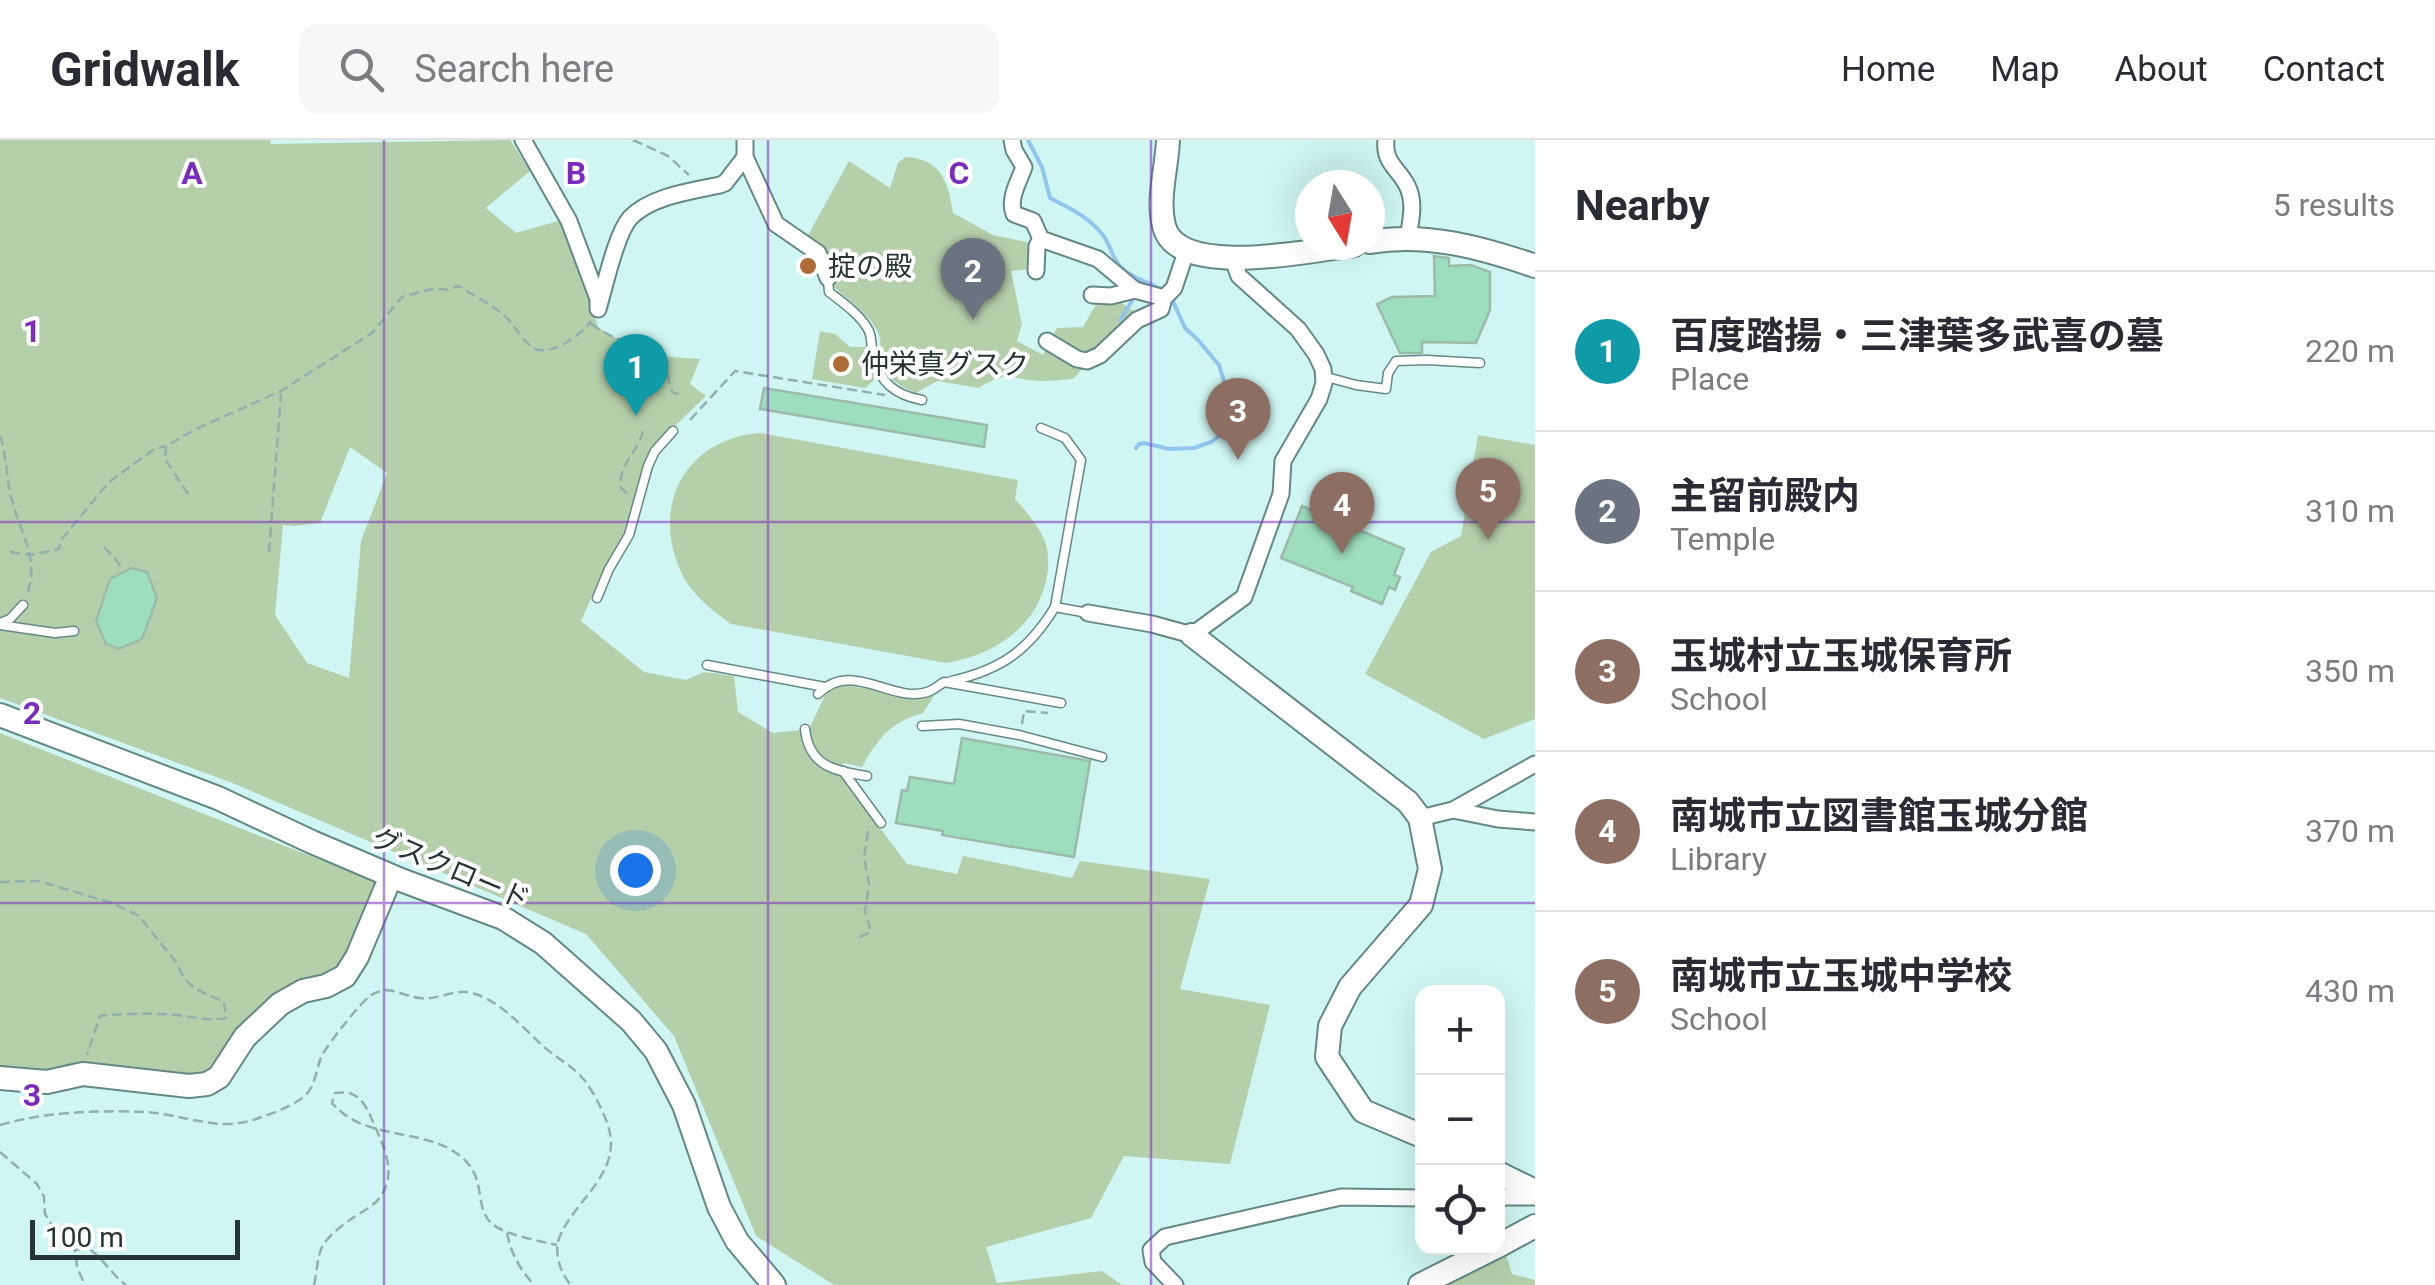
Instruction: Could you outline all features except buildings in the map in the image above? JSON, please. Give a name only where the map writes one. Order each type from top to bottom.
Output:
[{"type":"street","points":[[523,140],[569,221],[598,298],[594,316]]},
{"type":"street","points":[[1012,140],[1024,168],[1012,207],[1014,214],[1033,221],[1041,239],[1098,259],[1135,290]]},
{"type":"street","points":[[1168,140],[1160,204],[1164,230],[1170,240],[1187,250],[1233,260],[1295,252]]},
{"type":"street","points":[[1386,140],[1390,164],[1409,190],[1412,206],[1408,239]]},
{"type":"street","points":[[594,316],[623,228],[632,215],[658,201],[725,183],[745,148]]},
{"type":"street","points":[[745,148],[776,224],[818,253],[828,278]]},
{"type":"street","points":[[1036,271],[1041,239]]},
{"type":"street","points":[[1385,241],[1459,244],[1535,266]]},
{"type":"street","points":[[1047,341],[1086,362],[1100,356],[1137,320],[1162,308],[1187,250]]},
{"type":"street","points":[[1192,635],[1244,597],[1281,494],[1283,461],[1319,399],[1323,376],[1316,354],[1298,329],[1239,276],[1233,260]]},
{"type":"street","points":[[1092,295],[1110,296],[1135,290],[1168,294]]},
{"type":"street","points":[[1088,613],[1192,635],[1408,802],[1420,818],[1430,870],[1420,905],[1350,987],[1330,1026],[1327,1058],[1363,1111],[1415,1133]]},
{"type":"street","name":"グスクロード","points":[[0,715],[218,798],[391,876],[504,918],[543,943],[631,1022],[656,1051],[684,1104],[719,1207],[737,1240],[774,1285]]},
{"type":"street","points":[[1420,818],[1453,810],[1535,764]]},
{"type":"street","points":[[1453,810],[1535,822]]},
{"type":"street","points":[[0,1078],[47,1082],[83,1074],[189,1086],[207,1084],[219,1076],[245,1038],[280,1004],[345,976],[391,876]]},
{"type":"street","points":[[1505,1177],[1535,1194]]},
{"type":"street","points":[[1505,1196],[1535,1194]]},
{"type":"street","points":[[1175,1285],[1153,1262],[1150,1250],[1165,1237],[1341,1197],[1415,1198]]},
{"type":"street","points":[[1505,1241],[1535,1226]]},
{"type":"street","points":[[1420,1285],[1478,1255]]},
{"type":"lane","points":[[828,278],[828,292],[870,333],[873,357],[885,381],[901,396],[922,400]]},
{"type":"lane","points":[[1323,376],[1386,390],[1388,373],[1396,361],[1480,363]]},
{"type":"lane","points":[[818,694],[838,680],[912,693],[928,692],[944,682],[1006,662],[1043,628],[1055,607],[1082,460],[1065,438],[1041,428]]},
{"type":"lane","points":[[597,598],[608,569],[629,535],[648,466],[655,451],[673,431]]},
{"type":"lane","points":[[0,624],[23,605]]},
{"type":"lane","points":[[1055,607],[1088,613]]},
{"type":"lane","points":[[0,624],[55,633],[74,631]]},
{"type":"lane","points":[[707,665],[825,686]]},
{"type":"lane","points":[[944,682],[1061,704]]},
{"type":"lane","points":[[922,726],[959,724],[1020,734],[1102,756]]},
{"type":"lane","points":[[805,729],[811,752],[822,764],[867,776]]},
{"type":"lane","points":[[843,771],[879,821]]},
{"type":"path","points":[[634,140],[668,156],[691,176],[694,190]]},
{"type":"path","points":[[10,552],[30,555],[58,549],[61,540],[109,482],[153,450],[281,391],[372,333],[402,297],[436,288],[460,286],[508,318],[529,346],[538,351],[551,350],[583,333],[594,316],[610,336],[641,344],[660,344],[672,392],[680,395]]},
{"type":"path","points":[[690,420],[735,371],[866,394],[901,396]]},
{"type":"path","points":[[269,552],[281,391]]},
{"type":"path","points":[[629,494],[622,488],[620,478],[631,453],[642,441],[643,430]]},
{"type":"path","points":[[0,436],[12,501],[33,575],[23,605]]},
{"type":"path","points":[[166,446],[166,459],[188,494]]},
{"type":"path","points":[[104,547],[121,568]]},
{"type":"path","points":[[1020,734],[1024,711],[1058,714],[1061,704]]},
{"type":"path","points":[[860,937],[872,932],[865,912],[869,884],[864,857],[868,826],[879,821]]},
{"type":"path","points":[[0,882],[38,881],[139,916],[184,978],[196,989],[224,1002],[226,1018],[212,1020],[130,1012],[100,1016],[84,1061]]},
{"type":"path","points":[[0,1125],[24,1117],[146,1112],[246,1123],[300,1101],[309,1092],[323,1054],[366,999],[380,990],[392,989],[423,999],[467,991],[504,1010],[574,1069],[587,1084],[609,1127],[612,1146],[605,1169],[558,1238],[558,1257],[571,1285]]},
{"type":"path","points":[[314,1285],[322,1246],[381,1196],[388,1174],[387,1152],[375,1130],[368,1110],[358,1096],[346,1091],[335,1093],[332,1103],[339,1111],[375,1130],[431,1141],[468,1162],[475,1173],[484,1213],[493,1225],[558,1246]]},
{"type":"path","points":[[0,1152],[36,1184],[44,1197],[45,1214],[75,1250],[76,1267],[84,1285]]},
{"type":"path","points":[[507,1232],[510,1248],[534,1285]]},
{"type":"path","points":[[75,1250],[88,1248],[126,1285]]},
{"type":"green space","points":[[0,140],[270,140],[271,144],[510,140],[530,171],[486,208],[516,233],[562,220],[598,327],[643,355],[700,359],[690,384],[706,396],[651,449],[626,533],[604,569],[581,621],[644,672],[686,680],[704,672],[734,676],[738,712],[773,733],[809,729],[827,691],[845,685],[911,697],[934,696],[923,713],[886,732],[862,767],[844,763],[838,772],[907,864],[957,874],[963,856],[1072,878],[1080,861],[1210,879],[1180,989],[1270,1005],[1230,1164],[1124,1156],[1091,1218],[986,1247],[997,1283],[1102,1271],[1122,1285],[834,1285],[756,1236],[674,1036],[586,934],[230,782],[0,698]],"holes":[[[350,447],[387,473],[361,541],[349,678],[307,663],[275,615],[283,525],[320,523]]]},
{"type":"green space","points":[[905,157],[927,162],[941,174],[953,213],[993,235],[1031,243],[1030,269],[1011,271],[1022,324],[1017,341],[1043,355],[1057,328],[1083,327],[1098,301],[1120,302],[1138,314],[1073,379],[1003,377],[979,388],[937,381],[916,393],[899,385],[883,366],[876,328],[834,287],[833,276],[806,239],[849,161],[890,188],[898,163]]},
{"type":"green space","points":[[820,331],[835,334],[850,347],[866,347],[877,377],[865,388],[812,379]]},
{"type":"green space","points":[[760,433],[1018,480],[1015,499],[1038,527],[1047,551],[1047,576],[1034,610],[1024,624],[997,645],[946,663],[731,624],[697,596],[682,574],[670,525],[673,502],[680,481],[711,448]]},
{"type":"green space","points":[[1478,435],[1535,445],[1535,719],[1484,739],[1365,674],[1431,552],[1461,536]]},
{"type":"green space","points":[[0,733],[381,884],[342,971],[294,985],[209,1079],[0,1069]]},
{"type":"green space","points":[[1505,1251],[1512,1274],[1535,1280],[1535,1285],[1437,1285],[1497,1255],[1505,1255]]},
{"type":"waterway","points":[[1028,140],[1042,167],[1050,198],[1097,228],[1115,260],[1127,272],[1164,291]]},
{"type":"waterway","points":[[1120,320],[1135,296]]},
{"type":"waterway","points":[[1136,448],[1144,443],[1169,449],[1194,448],[1219,436],[1231,415],[1219,365],[1185,328],[1171,297]]},
{"type":"place","name":"掟の殿","points":[[808,266]]},
{"type":"place","name":"主留前殿内","points":[[973,320]]},
{"type":"place","name":"仲栄真グスク","points":[[841,364]]},
{"type":"place","name":"百度踏揚・三津葉多武喜の墓","points":[[636,416]]},
{"type":"place","name":"玉城村立玉城保育所","points":[[1238,460]]},
{"type":"place","name":"南城市立玉城中学校","points":[[1488,540]]},
{"type":"place","name":"南城市立図書館玉城分館","points":[[1342,554]]}]
